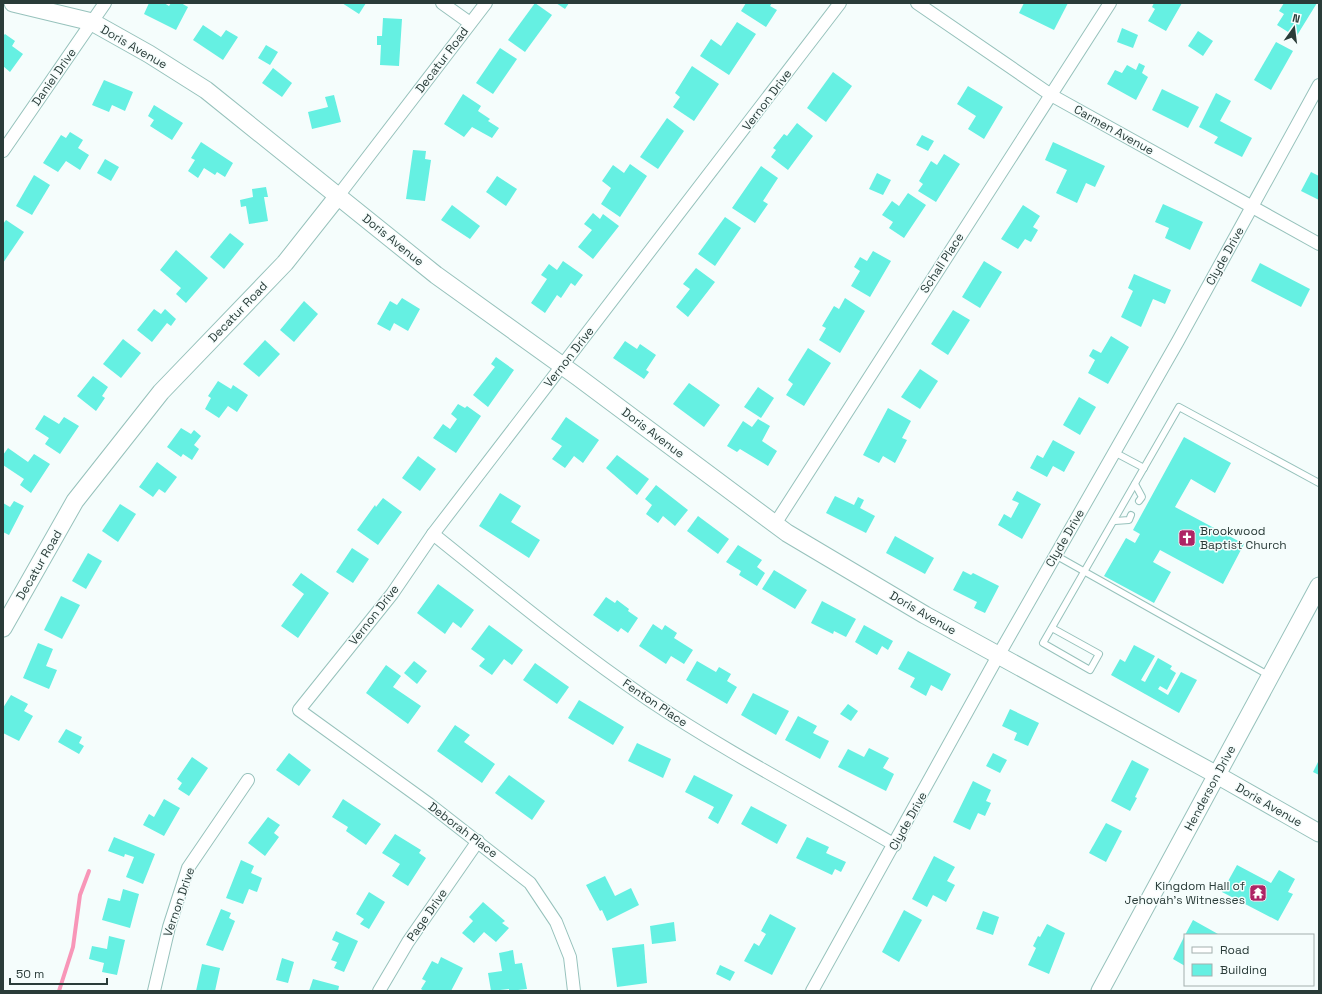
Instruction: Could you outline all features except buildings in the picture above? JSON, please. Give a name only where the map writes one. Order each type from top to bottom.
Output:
[{"type":"street","name":"Doris Avenue","points":[[14,3],[92,22],[149,54],[206,90],[436,275],[562,366],[775,524],[925,615],[1217,775],[1319,833]]},
{"type":"street","name":"Daniel Drive","points":[[3,151],[105,3]]},
{"type":"street","points":[[442,3],[470,23]]},
{"type":"street","name":"Decatur Road","points":[[3,628],[80,494],[161,392],[285,263],[486,3]]},
{"type":"street","name":"Vernon Drive","points":[[299,710],[392,594],[433,534],[840,3]]},
{"type":"street","name":"Carmen Avenue","points":[[917,3],[1051,95],[1319,244]]},
{"type":"street","name":"Schall Place","points":[[775,524],[1110,3]]},
{"type":"street","name":"Clyde Drive","points":[[812,991],[998,656],[1178,341],[1319,85]]},
{"type":"street","name":"Fenton Place","points":[[433,534],[611,673],[651,701],[710,739],[894,845]]},
{"type":"street","name":"Henderson Drive","points":[[1100,991],[1319,586]]},
{"type":"street","name":"Deborah Place","points":[[299,710],[478,841],[530,883],[556,922],[570,957],[574,991]]},
{"type":"street","name":"Vernon Drive","points":[[154,991],[169,927],[188,868],[248,780]]},
{"type":"street","name":"Page Drive","points":[[379,991],[408,942],[478,841]]},
{"type":"lane","points":[[1052,628],[1099,654],[1090,670],[1043,643],[1115,521],[1179,408],[1319,484]]},
{"type":"lane","points":[[1114,452],[1144,468]]},
{"type":"lane","points":[[1135,484],[1142,497],[1139,501]]},
{"type":"lane","points":[[1115,521],[1129,520],[1131,515]]},
{"type":"lane","points":[[1055,555],[1270,677]]},
{"type":"waterway","points":[[59,991],[73,947],[80,895],[89,871]]},
{"type":"place","name":"Brookwood Baptist Church","points":[[1187,538]]},
{"type":"place","name":"Kingdom Hall of Jehovah’s Witnesses","points":[[1258,893]]}]
